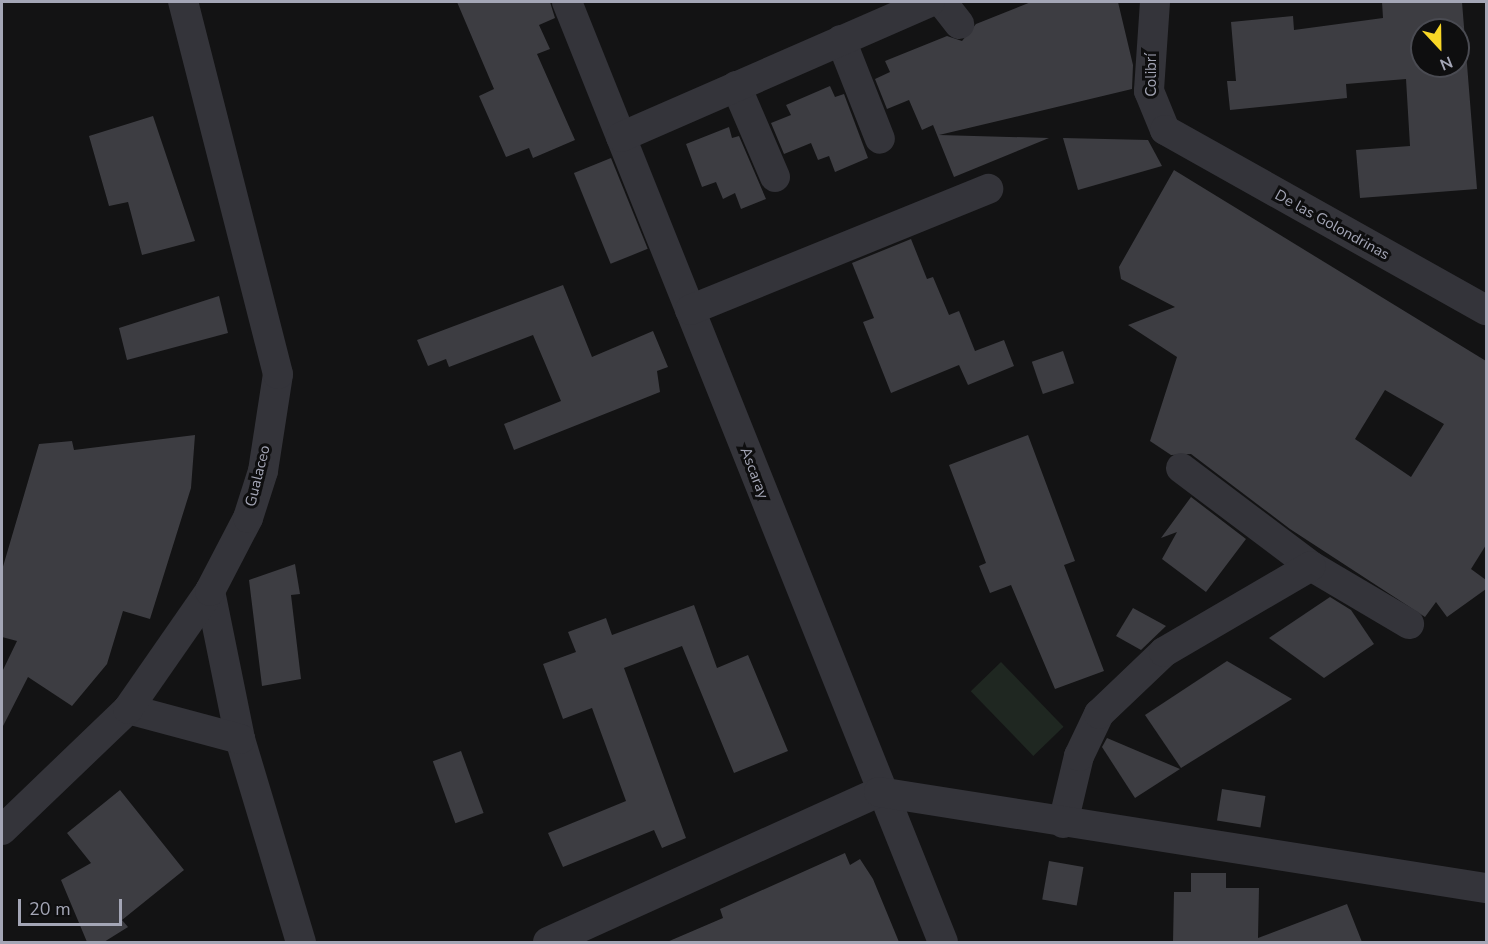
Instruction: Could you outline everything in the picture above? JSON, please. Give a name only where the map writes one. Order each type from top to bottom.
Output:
[{"type":"street","name":"Gualaceo","points":[[2,830],[128,709],[210,591],[257,490],[278,374],[183,2]]},
{"type":"street","name":"Ascaray","points":[[567,2],[879,792],[943,942]]},
{"type":"street","points":[[621,137],[930,2]]},
{"type":"street","name":"Colibrí","points":[[1155,2],[1149,91],[1156,119],[1177,139]]},
{"type":"street","points":[[841,40],[880,139]]},
{"type":"street","points":[[736,86],[775,177]]},
{"type":"street","name":"De las Golondrinas","points":[[1177,139],[1486,310]]},
{"type":"street","points":[[690,310],[988,189]]},
{"type":"street","points":[[1181,468],[1311,566],[1409,624]]},
{"type":"street","points":[[1063,823],[1079,756],[1099,714],[1164,652],[1311,566]]},
{"type":"street","points":[[210,591],[240,739],[301,942]]},
{"type":"street","points":[[128,709],[240,739]]},
{"type":"street","points":[[548,942],[879,792],[1063,823],[1486,888]]},
{"type":"shaded area","points":[[1001,662],[1064,727],[1033,756],[971,691]]},
{"type":"building","points":[[457,2],[550,2],[555,18],[539,25],[550,49],[537,54],[575,140],[533,158],[529,148],[506,157],[479,96],[494,89]]},
{"type":"building","points":[[1031,2],[1118,2],[1133,65],[1132,89],[939,135],[1049,138],[954,177],[933,125],[922,130],[909,100],[887,109],[875,79],[890,72],[885,61],[947,36],[962,41],[976,24]]},
{"type":"building","points":[[1382,2],[1462,2],[1463,18],[1410,18],[1410,78],[1468,78],[1477,189],[1360,198],[1356,150],[1410,146],[1406,79],[1346,84],[1347,98],[1230,110],[1227,81],[1236,81],[1231,22],[1293,16],[1294,30],[1383,18]]},
{"type":"building","points":[[830,86],[835,97],[844,94],[868,158],[835,172],[829,156],[818,160],[811,143],[784,154],[771,123],[791,115],[786,105]]},
{"type":"building","points":[[153,116],[195,241],[142,255],[128,202],[109,206],[89,136]]},
{"type":"building","points":[[729,127],[732,138],[739,136],[766,199],[741,209],[735,193],[723,199],[716,182],[702,187],[686,144]]},
{"type":"building","points":[[1063,138],[1148,140],[1162,166],[1078,190]]},
{"type":"building","points":[[611,158],[648,249],[611,264],[574,173]]},
{"type":"building","points":[[1174,170],[1486,361],[1486,545],[1471,569],[1486,580],[1486,589],[1447,617],[1436,602],[1425,617],[1290,529],[1191,454],[1171,455],[1150,441],[1177,357],[1128,325],[1175,307],[1121,279],[1119,267]],"holes":[[[1385,390],[1444,424],[1411,477],[1355,439]]]},
{"type":"building","points":[[911,239],[927,279],[933,277],[949,315],[959,311],[975,351],[1004,340],[1014,366],[968,385],[959,365],[891,393],[863,322],[874,318],[852,263]]},
{"type":"building","points":[[563,285],[592,357],[653,331],[668,367],[657,371],[660,392],[514,450],[504,424],[561,401],[533,335],[449,367],[446,359],[428,366],[417,340]]},
{"type":"building","points":[[219,296],[228,333],[127,360],[119,328]]},
{"type":"building","points":[[1063,351],[1074,383],[1043,394],[1032,362]]},
{"type":"building","points":[[195,435],[191,488],[150,619],[123,611],[107,664],[72,706],[28,677],[2,728],[2,672],[17,641],[2,637],[2,570],[39,444],[72,441],[74,450]]},
{"type":"building","points":[[1028,435],[1075,561],[1064,565],[1104,671],[1055,689],[1011,585],[990,593],[979,566],[986,563],[949,465]]},
{"type":"building","points":[[1191,497],[1246,539],[1206,592],[1162,559],[1177,532],[1161,538]]},
{"type":"building","points":[[295,564],[300,594],[291,595],[301,679],[262,686],[249,580]]},
{"type":"building","points":[[1330,597],[1351,610],[1374,644],[1324,678],[1269,638]]},
{"type":"building","points":[[694,605],[717,668],[748,655],[788,751],[734,773],[682,646],[624,668],[686,838],[662,848],[654,830],[563,867],[548,833],[626,801],[592,708],[563,719],[543,664],[576,652],[568,632],[606,618],[612,635]]},
{"type":"building","points":[[1133,608],[1166,626],[1141,650],[1116,636]]},
{"type":"building","points":[[1227,661],[1292,699],[1181,768],[1145,715]]},
{"type":"building","points":[[1107,738],[1180,769],[1135,798],[1102,747]]},
{"type":"building","points":[[461,751],[484,813],[455,823],[433,761]]},
{"type":"building","points":[[1222,789],[1265,796],[1260,827],[1217,821]]},
{"type":"building","points":[[120,790],[184,870],[122,920],[128,927],[104,942],[87,942],[61,880],[91,863],[67,833]]},
{"type":"building","points":[[845,853],[850,865],[860,859],[873,879],[899,942],[667,942],[723,918],[720,909]]},
{"type":"building","points":[[1049,861],[1083,867],[1077,905],[1042,899]]},
{"type":"building","points":[[1191,873],[1226,873],[1226,888],[1259,888],[1258,938],[1347,904],[1362,942],[1173,942],[1174,892],[1191,892]]}]
